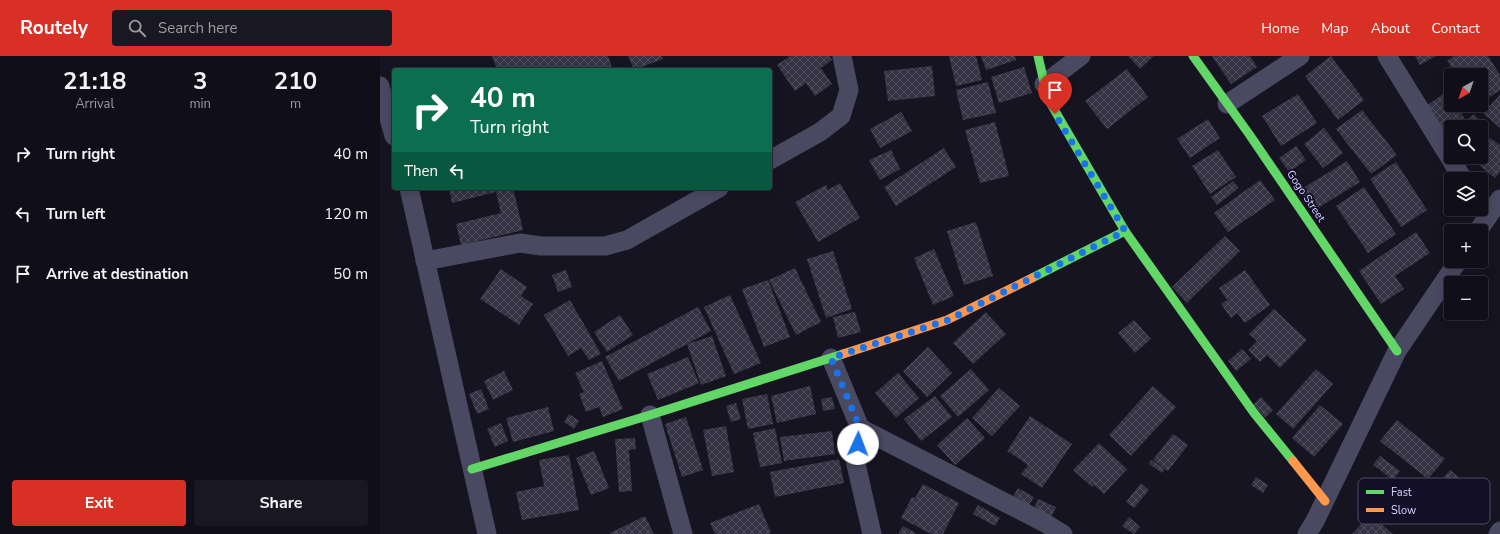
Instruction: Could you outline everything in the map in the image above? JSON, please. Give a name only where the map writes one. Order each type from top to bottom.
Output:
[{"type":"street","points":[[772,159],[820,132],[841,116],[849,90],[842,56]]},
{"type":"street","points":[[1038,56],[1048,99],[1055,114],[1125,231],[1254,413],[1325,500]]},
{"type":"street","points":[[1044,84],[1081,56]]},
{"type":"street","name":"Gogo Street","points":[[1193,56],[1397,350]]},
{"type":"street","points":[[1227,104],[1300,56]]},
{"type":"street","points":[[1388,56],[1460,172]]},
{"type":"street","points":[[380,86],[392,129]]},
{"type":"street","points":[[409,190],[487,534]]},
{"type":"street","points":[[425,261],[520,243],[541,246],[606,246],[627,240],[715,190]]},
{"type":"street","points":[[1481,224],[1490,206]]},
{"type":"street","points":[[472,469],[650,415],[948,320],[1125,231]]},
{"type":"street","points":[[1315,530],[1325,500],[1397,350],[1453,268]]},
{"type":"street","points":[[831,358],[860,428],[855,460],[872,534]]},
{"type":"street","points":[[650,415],[683,534]]},
{"type":"street","points":[[860,428],[1045,523],[1063,534]]},
{"type":"building","points":[[492,56],[608,56],[612,68],[496,68]]},
{"type":"building","points":[[628,56],[661,56],[663,59],[639,68],[633,68]]},
{"type":"building","points":[[790,56],[829,56],[832,60],[821,68],[832,84],[815,96],[806,83],[795,91],[777,65]]},
{"type":"building","points":[[949,56],[976,56],[982,80],[956,86]]},
{"type":"building","points":[[981,56],[1015,56],[1016,60],[986,70]]},
{"type":"building","points":[[1128,56],[1154,56],[1140,69]]},
{"type":"building","points":[[1212,56],[1250,56],[1257,67],[1231,84]]},
{"type":"building","points":[[1331,56],[1364,100],[1338,120],[1305,76]]},
{"type":"building","points":[[1415,56],[1436,56],[1420,65]]},
{"type":"building","points":[[1454,56],[1488,56],[1500,75],[1500,90],[1488,98],[1488,68],[1452,68],[1447,61]]},
{"type":"building","points":[[932,66],[935,96],[888,101],[884,71]]},
{"type":"building","points":[[1024,67],[1032,93],[999,103],[991,77]]},
{"type":"building","points":[[1127,69],[1148,97],[1107,129],[1085,101]]},
{"type":"building","points":[[988,82],[996,113],[963,120],[956,90]]},
{"type":"building","points":[[1444,93],[1444,112],[1460,112],[1465,119],[1444,120],[1444,130],[1427,105]]},
{"type":"building","points":[[1298,94],[1317,123],[1281,146],[1262,116]]},
{"type":"building","points":[[1500,95],[1500,128],[1483,113],[1488,112],[1488,108]]},
{"type":"building","points":[[1362,110],[1397,155],[1371,174],[1336,129]]},
{"type":"building","points":[[901,112],[912,131],[880,148],[870,129]]},
{"type":"building","points":[[1474,114],[1479,120],[1468,120]]},
{"type":"building","points":[[1208,119],[1220,138],[1190,158],[1177,139]]},
{"type":"building","points":[[995,122],[1009,176],[980,183],[965,130]]},
{"type":"building","points":[[1324,128],[1343,153],[1323,168],[1304,144]]},
{"type":"building","points":[[1490,138],[1500,145],[1500,172],[1495,178],[1478,164],[1488,164],[1488,140]]},
{"type":"building","points":[[1296,146],[1306,160],[1289,172],[1279,158]]},
{"type":"building","points":[[944,148],[956,167],[896,206],[884,187]]},
{"type":"building","points":[[891,150],[900,169],[880,180],[869,160]]},
{"type":"building","points":[[1218,150],[1236,177],[1210,194],[1192,166]]},
{"type":"building","points":[[1347,161],[1360,182],[1313,211],[1300,190]]},
{"type":"building","points":[[1396,162],[1427,210],[1401,227],[1370,179]]},
{"type":"building","points":[[1260,180],[1275,200],[1228,232],[1214,213]]},
{"type":"building","points":[[1233,181],[1239,188],[1217,205],[1211,197]]},
{"type":"building","points":[[840,183],[860,218],[818,242],[795,202],[826,185],[828,190]]},
{"type":"building","points":[[1364,187],[1396,234],[1368,253],[1336,206]]},
{"type":"building","points":[[449,190],[513,190],[523,230],[461,245],[456,224],[501,213],[496,192],[452,203]]},
{"type":"building","points":[[976,222],[993,276],[964,285],[947,231]]},
{"type":"building","points":[[1416,232],[1430,253],[1395,276],[1404,289],[1381,304],[1359,271]]},
{"type":"building","points":[[1225,236],[1240,251],[1187,303],[1172,287]]},
{"type":"building","points":[[934,249],[954,296],[933,305],[914,258]]},
{"type":"building","points":[[833,251],[852,309],[826,318],[807,259]]},
{"type":"building","points":[[795,268],[821,322],[796,335],[769,280]]},
{"type":"building","points":[[501,269],[527,287],[521,296],[533,304],[519,325],[480,299]]},
{"type":"building","points":[[566,270],[572,287],[558,292],[552,275]]},
{"type":"building","points":[[1245,270],[1270,305],[1245,323],[1237,313],[1231,318],[1221,304],[1227,300],[1219,288]]},
{"type":"building","points":[[768,280],[790,337],[764,347],[742,289]]},
{"type":"building","points":[[730,295],[761,363],[734,374],[704,307]]},
{"type":"building","points":[[570,300],[601,354],[589,360],[581,348],[568,356],[544,315]]},
{"type":"building","points":[[698,307],[711,331],[619,381],[605,357]]},
{"type":"building","points":[[1274,309],[1307,340],[1280,368],[1267,355],[1260,362],[1248,350],[1257,341],[1249,334]]},
{"type":"building","points":[[855,312],[861,332],[838,338],[833,317]]},
{"type":"building","points":[[986,312],[1006,334],[973,364],[953,343]]},
{"type":"building","points":[[620,315],[633,335],[607,352],[594,332]]},
{"type":"building","points":[[1134,320],[1151,339],[1135,353],[1118,333]]},
{"type":"building","points":[[712,336],[726,376],[701,385],[687,344]]},
{"type":"building","points":[[928,347],[952,373],[927,397],[903,371]]},
{"type":"building","points":[[1242,349],[1251,359],[1236,371],[1228,361]]},
{"type":"building","points":[[688,357],[699,383],[658,400],[647,374]]},
{"type":"building","points":[[602,361],[623,409],[603,417],[599,407],[586,412],[579,394],[584,392],[575,373]]},
{"type":"building","points":[[971,369],[989,390],[958,417],[940,396]]},
{"type":"building","points":[[1316,369],[1333,384],[1293,429],[1276,414]]},
{"type":"building","points":[[504,371],[513,390],[493,400],[484,381]]},
{"type":"building","points":[[898,373],[919,398],[896,418],[875,393]]},
{"type":"building","points":[[810,386],[816,414],[777,423],[771,396]]},
{"type":"building","points":[[1153,386],[1176,407],[1131,456],[1109,435]]},
{"type":"building","points":[[999,388],[1020,406],[992,436],[972,418]]},
{"type":"building","points":[[481,389],[489,409],[477,414],[469,394]]},
{"type":"building","points":[[767,394],[773,424],[748,429],[742,399]]},
{"type":"building","points":[[935,396],[952,417],[921,441],[904,419]]},
{"type":"building","points":[[832,397],[835,409],[823,411],[821,399]]},
{"type":"building","points":[[1261,397],[1273,410],[1265,418],[1253,405]]},
{"type":"building","points":[[736,403],[741,419],[731,422],[726,406]]},
{"type":"building","points":[[1320,405],[1343,424],[1314,457],[1292,438]]},
{"type":"building","points":[[548,407],[554,431],[513,442],[506,418]]},
{"type":"building","points":[[569,414],[579,421],[574,429],[564,422]]},
{"type":"building","points":[[1030,416],[1072,444],[1042,488],[1021,474],[1028,465],[1007,451]]},
{"type":"building","points":[[686,417],[703,470],[682,477],[665,424]]},
{"type":"building","points":[[967,418],[985,438],[955,465],[937,445]]},
{"type":"building","points":[[1397,420],[1445,459],[1429,478],[1427,478],[1380,441]]},
{"type":"building","points":[[501,423],[508,441],[495,447],[487,429]]},
{"type":"building","points":[[726,426],[734,472],[712,476],[703,430]]},
{"type":"building","points":[[775,428],[782,463],[760,467],[753,433]]},
{"type":"building","points":[[832,431],[835,454],[784,461],[780,437]]},
{"type":"building","points":[[1173,434],[1188,445],[1168,471],[1153,460]]},
{"type":"building","points":[[635,438],[636,449],[629,450],[632,491],[619,492],[615,439]]},
{"type":"building","points":[[1099,443],[1127,469],[1104,494],[1094,485],[1092,487],[1073,470]]},
{"type":"building","points":[[594,451],[609,488],[591,495],[576,458]]},
{"type":"building","points":[[569,455],[579,510],[522,520],[516,492],[544,486],[539,460]]},
{"type":"building","points":[[1380,456],[1400,471],[1395,478],[1390,478],[1373,465]]},
{"type":"building","points":[[839,459],[844,483],[775,497],[770,472]]},
{"type":"building","points":[[1151,460],[1165,469],[1162,473],[1149,464]]},
{"type":"building","points":[[1450,470],[1459,478],[1443,478]]},
{"type":"building","points":[[1256,477],[1268,485],[1263,493],[1251,485]]},
{"type":"building","points":[[1141,483],[1149,490],[1134,508],[1126,502]]},
{"type":"building","points":[[923,484],[959,503],[943,534],[931,534],[901,518],[912,497],[915,498]]},
{"type":"building","points":[[1018,488],[1034,497],[1028,507],[1012,498]]},
{"type":"building","points":[[1038,499],[1056,507],[1050,519],[1033,511]]},
{"type":"building","points":[[759,504],[771,533],[715,534],[710,523]]},
{"type":"building","points":[[978,505],[1000,518],[995,526],[973,514]]},
{"type":"building","points":[[645,516],[654,534],[610,533]]},
{"type":"building","points":[[1129,517],[1140,527],[1134,534],[1122,526]]},
{"type":"building","points":[[1361,524],[1382,524],[1393,534],[1352,534]]},
{"type":"building","points":[[903,526],[917,534],[898,534]]},
{"type":"traffic: fast","points":[[1038,56],[1048,99],[1125,231],[1254,413],[1293,461]]},
{"type":"traffic: fast","points":[[1193,56],[1249,134],[1397,351]]},
{"type":"traffic: fast","points":[[1032,278],[1125,231]]},
{"type":"traffic: fast","points":[[472,469],[843,354]]},
{"type":"traffic: slow","points":[[843,354],[947,320],[1032,278]]},
{"type":"traffic: slow","points":[[1293,461],[1325,501]]},
{"type":"route","points":[[858,444],[860,428],[831,358],[948,320],[1125,231],[1055,114]]}]
